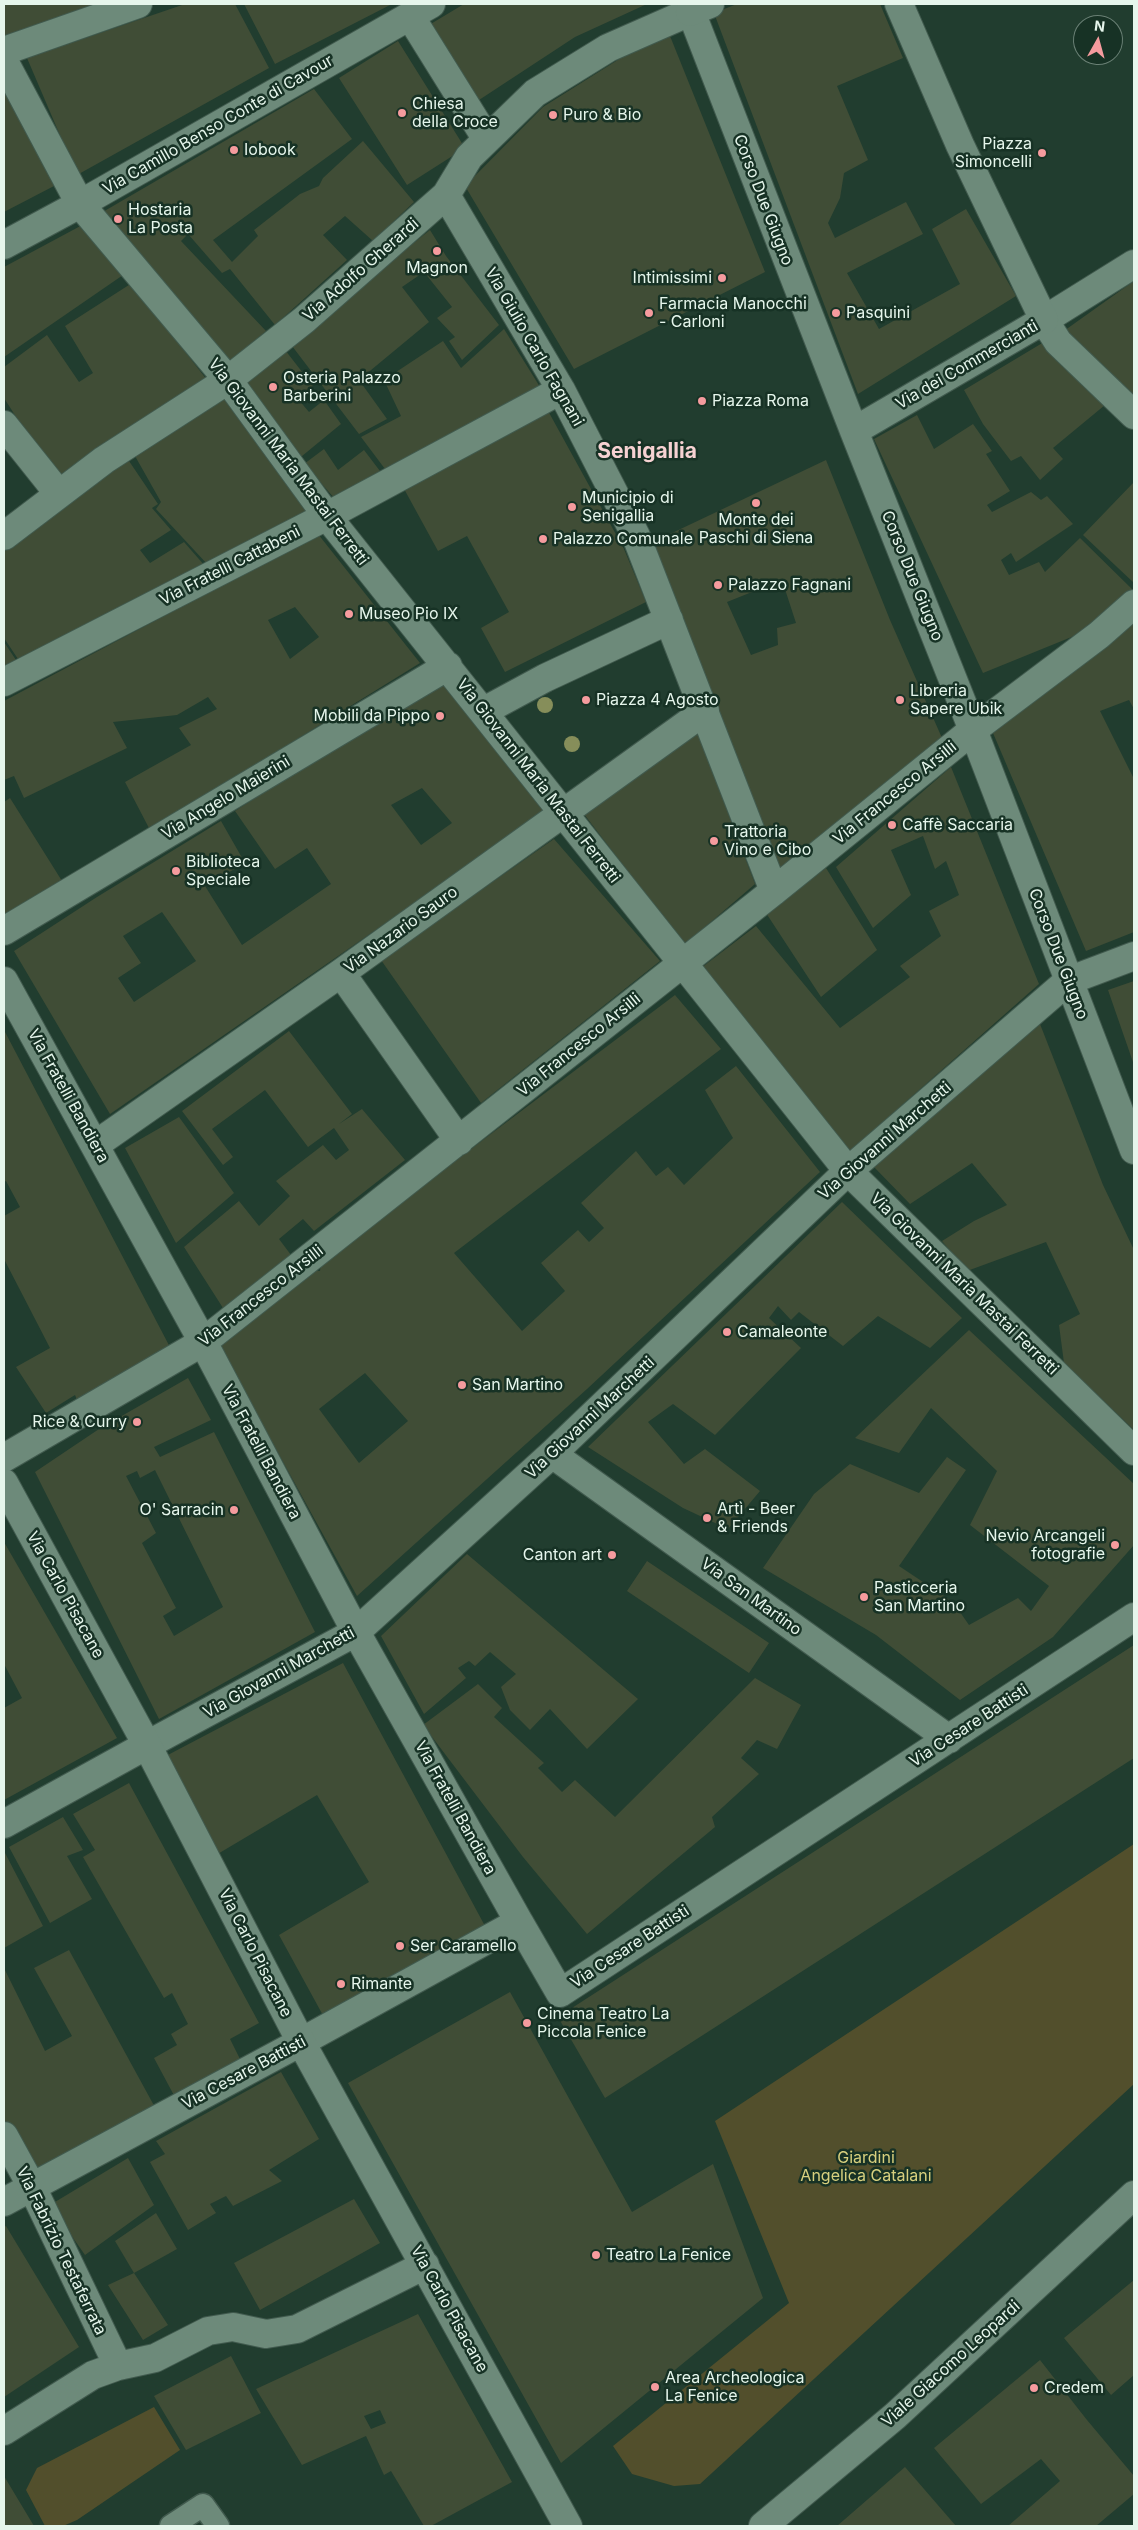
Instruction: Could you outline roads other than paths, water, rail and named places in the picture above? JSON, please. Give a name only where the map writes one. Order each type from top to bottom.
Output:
[{"type":"street","points":[[4,51],[138,4]]},
{"type":"street","points":[[899,4],[960,145],[1044,320],[1134,264]]},
{"type":"street","name":"Via Adolfo Gherardi","points":[[4,536],[104,460],[228,380],[304,320],[446,195],[469,157],[486,138],[535,93],[608,48],[696,6]]},
{"type":"street","name":"Corso Due Giugno","points":[[696,6],[854,432],[973,730],[1134,1150]]},
{"type":"street","points":[[421,10],[486,138]]},
{"type":"street","name":"Via Camillo Benso Conte di Cavour","points":[[4,245],[80,204],[421,10]]},
{"type":"street","name":"Via Giovanni Maria Mastai Ferretti","points":[[4,61],[80,204],[228,380],[327,516],[484,711],[681,964],[848,1171],[1134,1451]]},
{"type":"street","name":"Via Giulio Carlo Fagnani","points":[[446,195],[562,390],[636,536],[774,891]]},
{"type":"street","name":"Via dei Commercianti","points":[[854,432],[1044,320],[1058,342],[1134,415]]},
{"type":"street","name":"Via Fratelli Cattabeni","points":[[4,682],[327,516],[562,390]]},
{"type":"street","points":[[4,425],[59,494]]},
{"type":"street","name":"Via Francesco Arsilli","points":[[4,1458],[203,1342],[774,891],[973,730],[1099,635],[1134,604]]},
{"type":"street","points":[[484,711],[545,678],[669,620]]},
{"type":"street","name":"Via Angelo Maierini","points":[[4,931],[448,666]]},
{"type":"street","name":"Via Nazario Sauro","points":[[95,1145],[341,973],[705,711]]},
{"type":"street","name":"Via Giovanni Marchetti","points":[[4,1824],[356,1632],[552,1454],[848,1171],[1068,981],[1134,956]]},
{"type":"street","points":[[341,973],[459,1141]]},
{"type":"street","name":"Via Fratelli Bandiera","points":[[4,981],[203,1342],[356,1632],[519,1922]]},
{"type":"street","name":"Via San Martino","points":[[552,1454],[949,1739]]},
{"type":"street","name":"Via Carlo Pisacane","points":[[4,1483],[147,1745],[301,2042],[426,2265],[568,2526]]},
{"type":"street","name":"Via Cesare Battisti","points":[[4,2202],[519,1922],[560,1993],[1134,1617]]},
{"type":"street","name":"Via Fabrizio Testaferrata","points":[[4,2136],[32,2187],[118,2366]]},
{"type":"street","name":"Viale Giacomo Leopardi","points":[[763,2526],[895,2416],[1134,2196]]},
{"type":"street","points":[[4,2431],[94,2375],[118,2366],[155,2358],[208,2331],[233,2327],[266,2334],[297,2329],[426,2265]]},
{"type":"lane","points":[[171,2526],[203,2505],[218,2526]]},
{"type":"place","name":"Chiesa della Croce","points":[[402,113]]},
{"type":"place","name":"Puro & Bio","points":[[553,115]]},
{"type":"place","name":"Iobook","points":[[234,150]]},
{"type":"place","name":"Piazza Simoncelli","points":[[1042,153]]},
{"type":"place","name":"Hostaria La Posta","points":[[118,219]]},
{"type":"place","name":"Magnon","points":[[437,251]]},
{"type":"place","name":"Intimissimi","points":[[722,278]]},
{"type":"place","name":"Farmacia Manocchi - Carloni","points":[[649,313]]},
{"type":"place","name":"Pasquini","points":[[836,313]]},
{"type":"place","name":"Osteria Palazzo Barberini","points":[[273,387]]},
{"type":"place","name":"Piazza Roma","points":[[702,401]]},
{"type":"place","name":"Monte dei Paschi di Siena","points":[[756,503]]},
{"type":"place","name":"Municipio di Senigallia","points":[[572,507]]},
{"type":"place","name":"Palazzo Comunale","points":[[543,539]]},
{"type":"place","name":"Palazzo Fagnani","points":[[718,585]]},
{"type":"place","name":"Museo Pio IX","points":[[349,614]]},
{"type":"place","name":"Piazza 4 Agosto","points":[[586,700]]},
{"type":"place","name":"Libreria Sapere Ubik","points":[[900,700]]},
{"type":"place","name":"Mobili da Pippo","points":[[440,716]]},
{"type":"place","name":"Caffè Saccaria","points":[[892,825]]},
{"type":"place","name":"Trattoria Vino e Cibo","points":[[714,841]]},
{"type":"place","name":"Biblioteca Speciale","points":[[176,871]]},
{"type":"place","name":"Camaleonte","points":[[727,1332]]},
{"type":"place","name":"San Martino","points":[[462,1385]]},
{"type":"place","name":"Rice & Curry","points":[[137,1422]]},
{"type":"place","name":"O' Sarracin","points":[[234,1510]]},
{"type":"place","name":"Artì - Beer & Friends","points":[[707,1518]]},
{"type":"place","name":"Nevio Arcangeli fotografie","points":[[1115,1545]]},
{"type":"place","name":"Canton art","points":[[612,1555]]},
{"type":"place","name":"Pasticceria San Martino","points":[[864,1597]]},
{"type":"place","name":"Ser Caramello","points":[[400,1946]]},
{"type":"place","name":"Rimante","points":[[341,1984]]},
{"type":"place","name":"Cinema Teatro La Piccola Fenice","points":[[527,2023]]},
{"type":"place","name":"Teatro La Fenice","points":[[596,2255]]},
{"type":"place","name":"Area Archeologica La Fenice","points":[[655,2387]]},
{"type":"place","name":"Credem","points":[[1034,2388]]},
{"type":"district","name":"Senigallia","points":[[647,452]]},
{"type":"park label","name":"Giardini Angelica Catalani","points":[[866,2167]]}]
